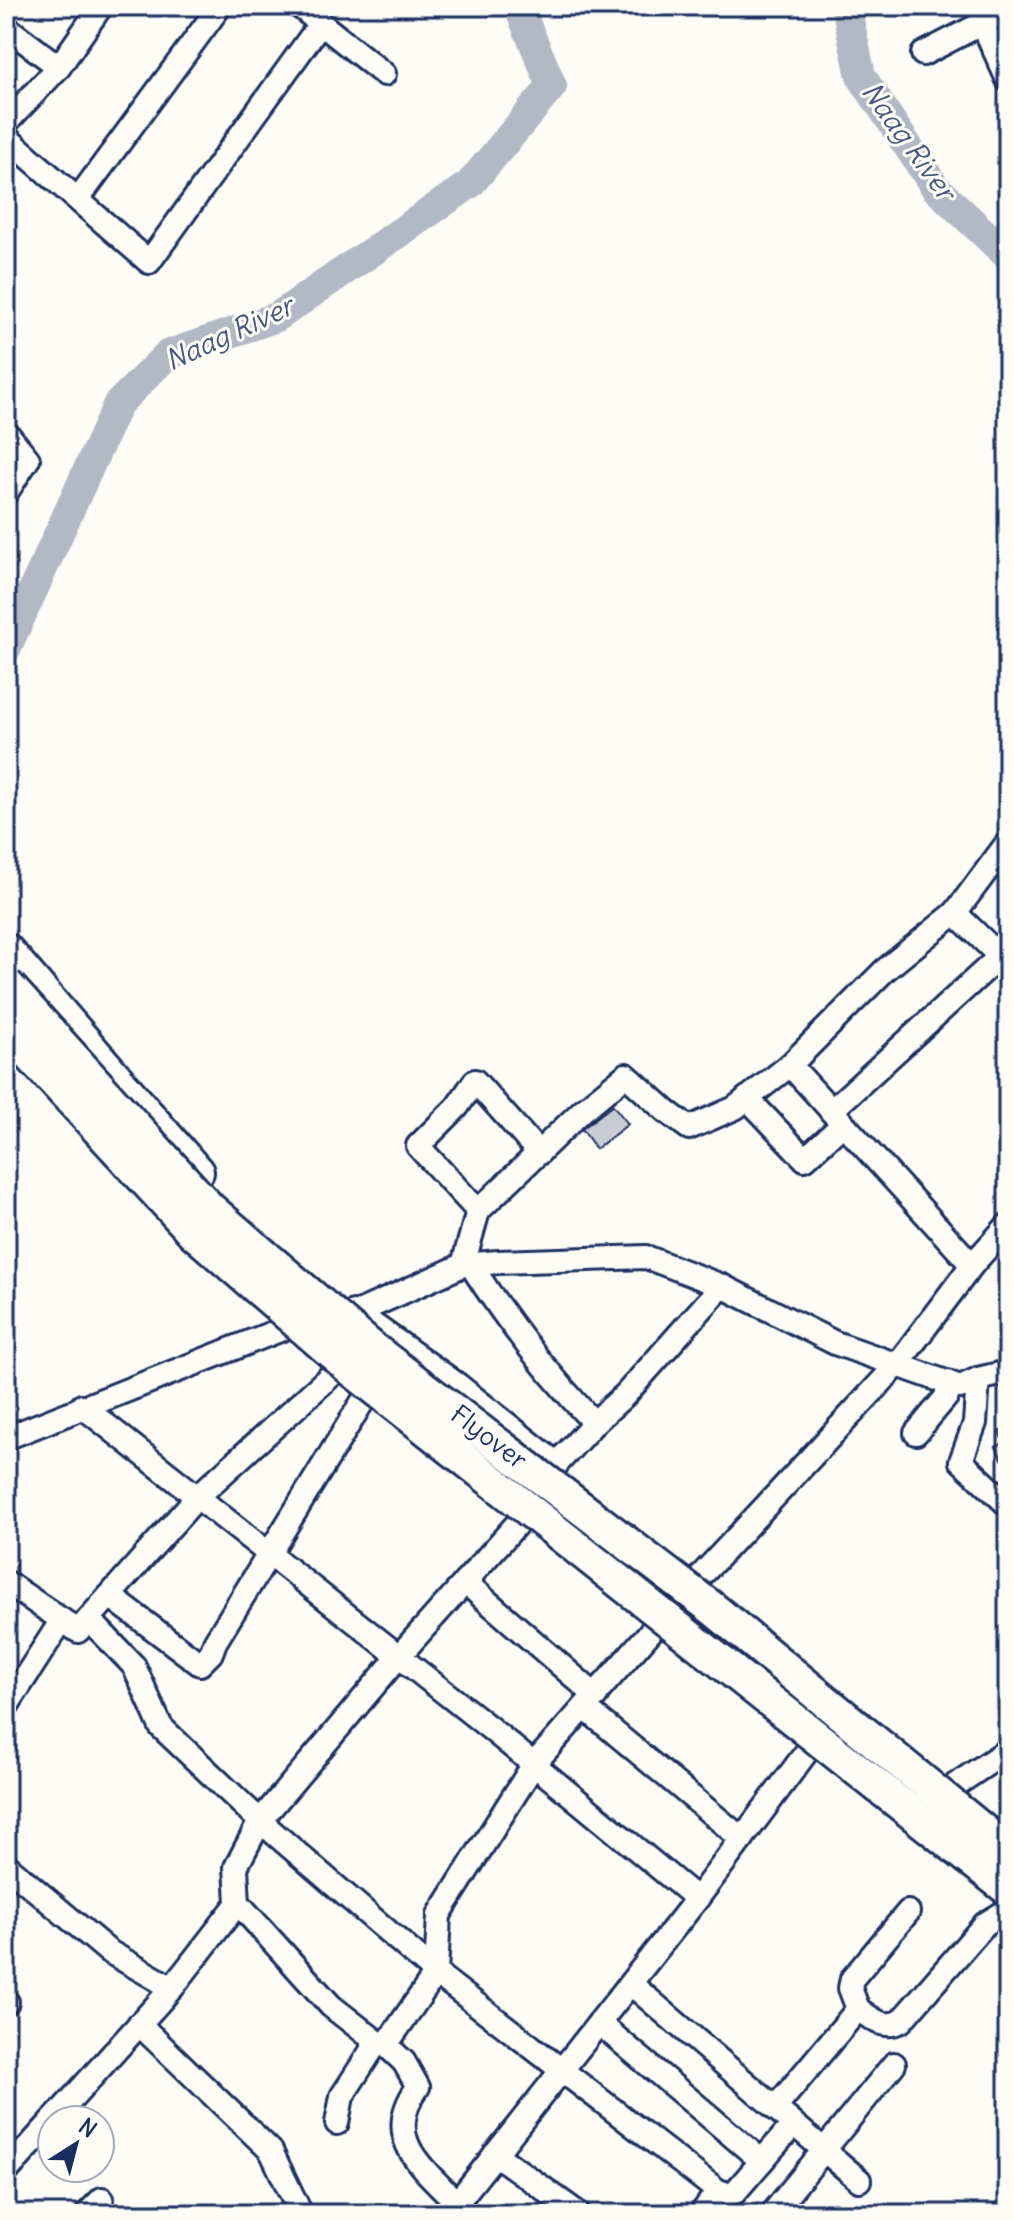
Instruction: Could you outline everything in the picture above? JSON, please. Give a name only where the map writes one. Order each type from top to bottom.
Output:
[{"type":"highway","points":[[6,950],[215,1191],[272,1251],[698,1579],[846,1708],[1008,1840]]},
{"type":"highway","name":"Flyover","points":[[6,984],[210,1209],[373,1349],[712,1608],[1008,1851]]},
{"type":"highway","points":[[6,1032],[190,1238],[263,1309],[290,1326],[338,1369],[660,1621],[949,1858],[1008,1896]]},
{"type":"highway","name":"Flyover","points":[[6,1032],[193,1232],[352,1370],[1008,1889]]},
{"type":"highway","points":[[498,1496],[543,1460]]},
{"type":"highway","points":[[811,1746],[846,1708]]},
{"type":"street","points":[[6,123],[59,67],[101,6]]},
{"type":"street","points":[[78,199],[220,6]]},
{"type":"street","points":[[299,6],[384,74]]},
{"type":"street","points":[[923,54],[1008,10]]},
{"type":"street","points":[[6,137],[149,262],[321,23]]},
{"type":"street","points":[[982,23],[1008,80]]},
{"type":"street","points":[[6,27],[59,67]]},
{"type":"street","points":[[6,432],[28,459],[6,493]]},
{"type":"street","points":[[594,1423],[550,1375],[467,1265],[478,1211],[583,1110],[626,1075],[689,1128],[735,1108],[790,1065],[885,970],[955,913],[1006,850]]},
{"type":"street","points":[[747,1098],[805,1159],[837,1117],[1006,956],[955,913]]},
{"type":"street","points":[[790,1065],[972,1265]]},
{"type":"street","points":[[478,1211],[418,1146],[457,1107],[475,1081],[539,1153]]},
{"type":"street","points":[[698,1579],[897,1365],[972,1265],[1008,1225]]},
{"type":"street","points":[[6,1582],[78,1631],[197,1497],[338,1369],[352,1315],[467,1265],[646,1257],[722,1286],[835,1343],[960,1387],[1008,1372]]},
{"type":"street","points":[[543,1460],[594,1423],[625,1395],[722,1286]]},
{"type":"street","points":[[6,1438],[290,1326]]},
{"type":"street","points":[[978,1379],[975,1423],[961,1461],[1008,1505]]},
{"type":"street","points":[[916,1433],[947,1396],[947,1382]]},
{"type":"street","points":[[110,1596],[200,1664],[211,1653],[369,1391]]},
{"type":"street","points":[[82,1406],[271,1553],[697,1899]]},
{"type":"street","points":[[524,1516],[399,1656],[260,1821],[236,1867],[238,1903],[331,2006],[404,2062],[418,2087],[410,2098],[401,2125],[413,2158],[452,2208],[631,1984],[811,1746]]},
{"type":"street","points":[[465,1582],[590,1702],[742,1839]]},
{"type":"street","points":[[89,1619],[134,1666],[161,1727],[260,1821],[436,1973],[718,2191],[728,2194],[735,2192],[793,2125]]},
{"type":"street","points":[[6,1707],[62,1620]]},
{"type":"street","points":[[337,2123],[342,2096],[436,1973],[439,1915],[534,1764],[660,1621]]},
{"type":"street","points":[[948,1790],[1008,1750]]},
{"type":"street","points":[[6,1865],[108,1951],[172,1988]]},
{"type":"street","points":[[66,2104],[172,1988],[238,1903]]},
{"type":"street","points":[[908,1912],[852,1979],[850,1988],[858,2009],[878,2023],[894,2025],[901,2021],[985,1924],[1008,1910]]},
{"type":"street","points":[[631,1984],[859,2180]]},
{"type":"street","points":[[775,2108],[858,2009]]},
{"type":"street","points":[[599,2023],[762,2161]]},
{"type":"street","points":[[139,2024],[271,2151],[301,2214]]},
{"type":"street","points":[[772,2214],[894,2064]]},
{"type":"street","points":[[6,2172],[36,2138]]},
{"type":"street","points":[[495,2154],[579,2214]]},
{"type":"street","points":[[701,2214],[718,2191]]},
{"type":"building","points":[[613,1105],[628,1124],[596,1149],[582,1129]]},
{"type":"building","points":[[1008,1427],[1008,1470],[996,1447],[1004,1443],[999,1432]]},
{"type":"waterway","name":"Naag River","points":[[6,649],[118,404],[167,355],[277,317],[470,184],[552,86],[518,6]]},
{"type":"waterway","name":"Naag River","points":[[846,6],[861,76],[935,187],[1008,256]]}]
